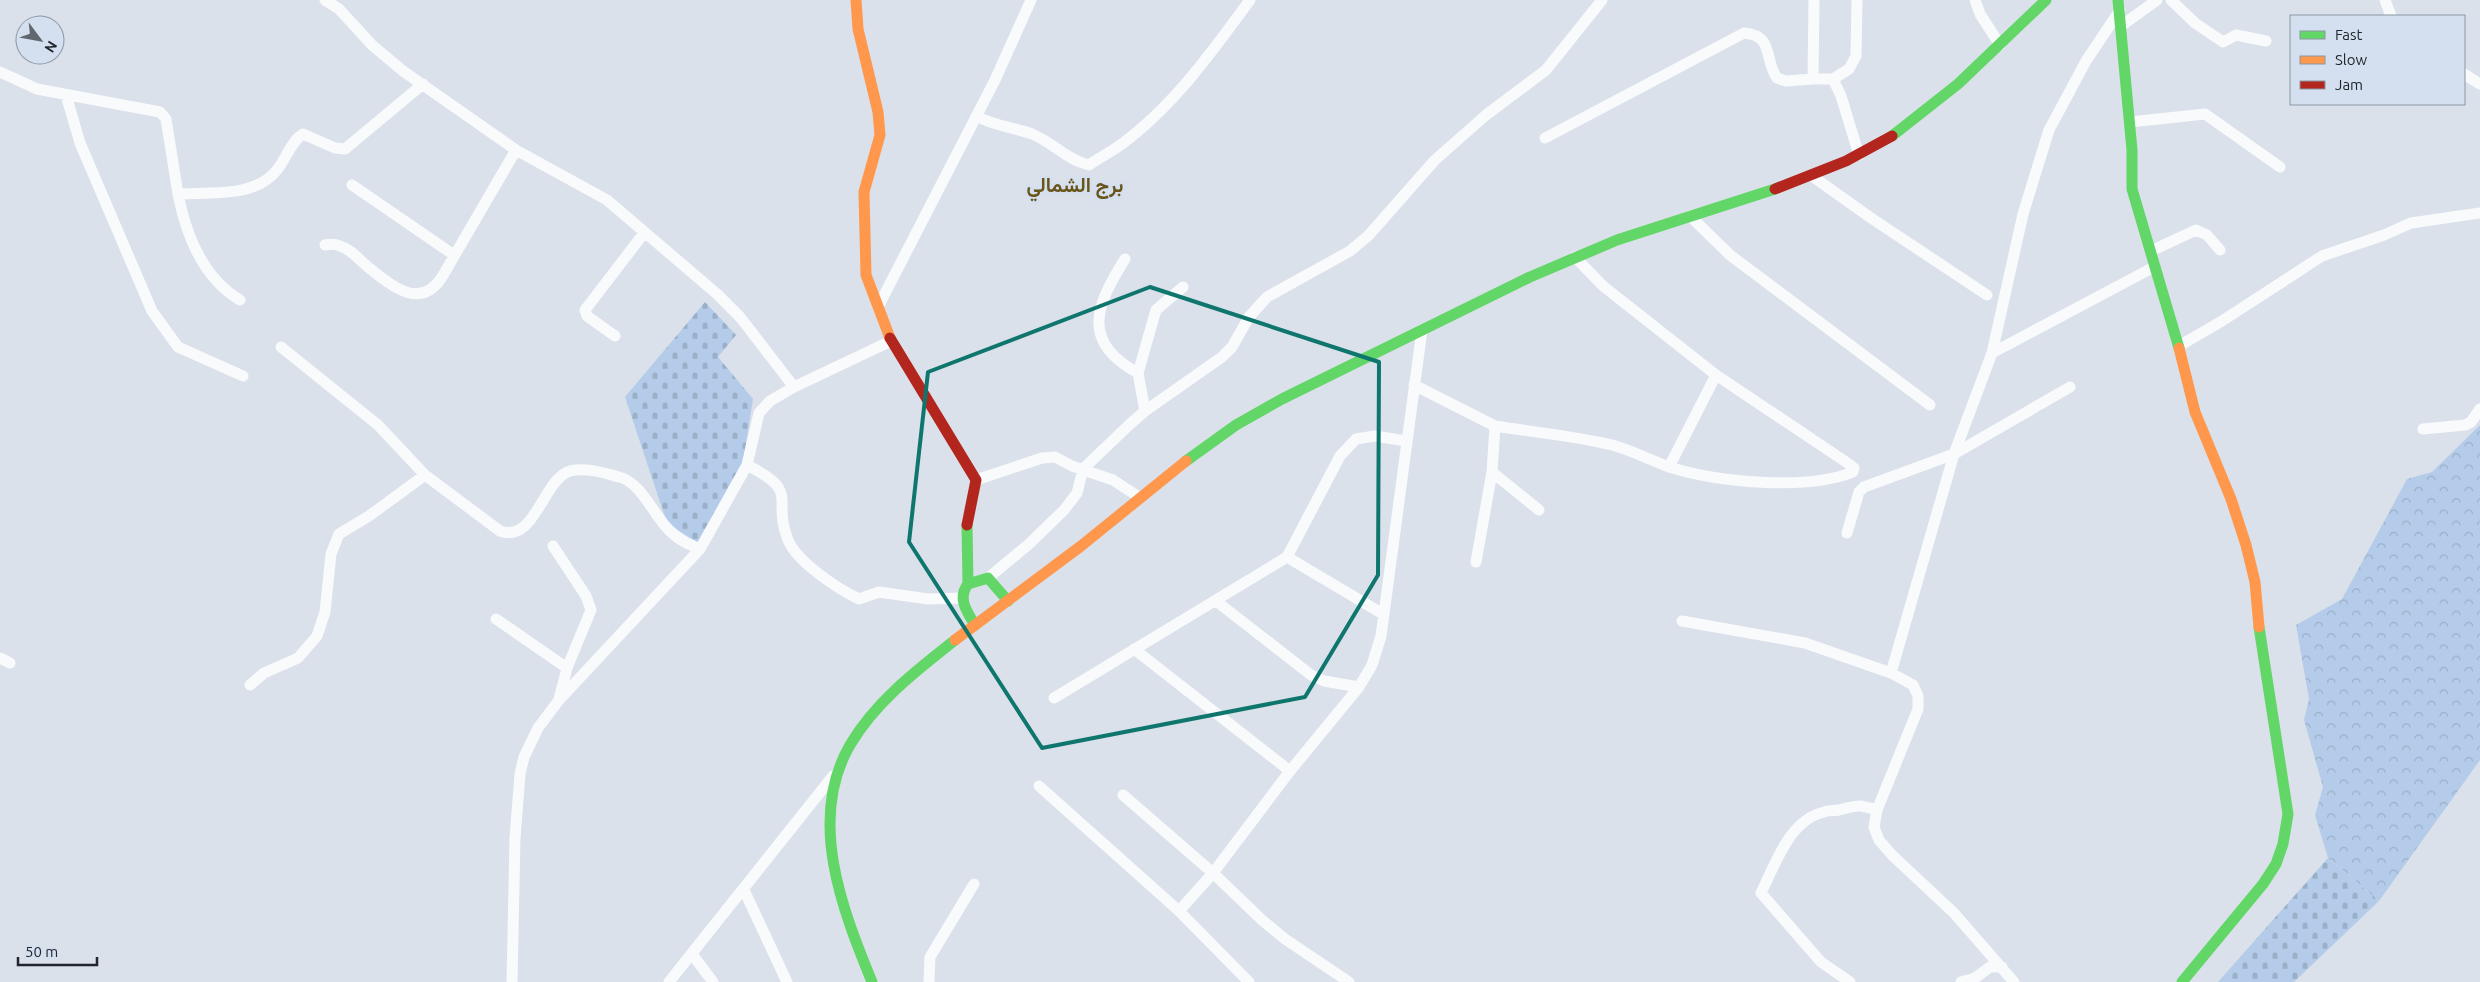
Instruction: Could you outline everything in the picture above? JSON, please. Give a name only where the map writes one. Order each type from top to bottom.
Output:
[{"type":"street","points":[[325,0],[339,9],[372,45],[422,84],[516,150],[607,200],[690,270],[740,318],[794,387]]},
{"type":"street","points":[[856,0],[858,29],[878,112],[880,135],[864,192],[863,218],[866,275],[879,305],[891,341],[976,480],[967,525],[968,584]]},
{"type":"street","points":[[879,305],[976,116],[1031,0]]},
{"type":"street","points":[[976,116],[989,123],[1031,134],[1051,144],[1063,155],[1076,162],[1089,165],[1119,146],[1170,99],[1203,63],[1250,0]]},
{"type":"street","points":[[974,625],[962,598],[964,588],[968,584],[988,578],[1035,538],[1064,510],[1077,493],[1083,469],[1145,411],[1222,357],[1232,347],[1249,317],[1267,298],[1350,251],[1368,236],[1435,160],[1486,115],[1546,70],[1602,0]]},
{"type":"street","points":[[1812,79],[1814,0]]},
{"type":"street","points":[[1545,138],[1744,33],[1760,38],[1765,44],[1777,78],[1786,81],[1833,80],[1849,69],[1856,56],[1856,0]]},
{"type":"street","points":[[1975,0],[1980,14],[2000,45]]},
{"type":"street","points":[[669,982],[744,890],[798,818],[838,771],[861,728],[917,670],[1104,528],[1139,497],[1216,439],[1252,416],[1312,384],[1575,257],[1690,216],[1812,176],[1859,155],[1888,139],[1958,87],[2046,0]]},
{"type":"street","points":[[2121,26],[2157,0]]},
{"type":"street","points":[[2171,0],[2195,23],[2223,42],[2236,35],[2266,41]]},
{"type":"street","points":[[2385,0],[2391,15]]},
{"type":"street","points":[[2119,5],[2130,122],[2132,189],[2178,346],[2195,412],[2230,499],[2246,545],[2255,582],[2260,634],[2288,814],[2283,844],[2276,864],[2264,884],[2182,982]]},
{"type":"street","points":[[1891,673],[1954,454],[1992,353],[2023,214],[2049,130],[2119,5]]},
{"type":"street","points":[[0,72],[37,89],[128,104],[163,114],[169,135],[178,194],[188,233],[202,260],[222,288],[240,300]]},
{"type":"street","points":[[2465,75],[2480,84]]},
{"type":"street","points":[[1833,80],[1841,96],[1859,155]]},
{"type":"street","points":[[178,194],[257,186],[276,172],[293,143],[303,134],[335,148],[345,148],[422,84]]},
{"type":"street","points":[[66,95],[80,143],[152,311],[178,346],[243,376]]},
{"type":"street","points":[[2130,122],[2205,114],[2280,167]]},
{"type":"street","points":[[325,245],[342,246],[368,268],[408,294],[418,296],[436,286],[516,150]]},
{"type":"street","points":[[1812,176],[1871,218],[1988,295]]},
{"type":"street","points":[[352,185],[454,255]]},
{"type":"street","points":[[2178,346],[2229,317],[2322,256],[2384,235],[2410,223],[2480,213]]},
{"type":"street","points":[[1690,216],[1730,255],[1930,405]]},
{"type":"street","points":[[2151,251],[2196,230],[2207,235],[2220,250]]},
{"type":"street","points":[[615,336],[587,316],[585,310],[644,233]]},
{"type":"street","points":[[1414,385],[1495,426],[1613,446],[1669,467],[1720,478],[1778,482],[1823,479],[1853,472],[1854,468],[1849,464],[1716,375],[1603,286],[1575,257]]},
{"type":"street","points":[[1125,259],[1102,301],[1099,319],[1106,347],[1113,357],[1138,373]]},
{"type":"street","points":[[1992,353],[2154,267]]},
{"type":"street","points":[[1145,411],[1138,373],[1156,310],[1183,287]]},
{"type":"street","points":[[1178,911],[1213,873],[1290,771],[1359,687],[1372,665],[1377,652],[1384,614],[1422,330]]},
{"type":"street","points":[[512,982],[515,838],[520,774],[530,743],[559,700],[700,550],[747,466],[758,413],[770,401],[794,387],[891,341]]},
{"type":"street","points":[[281,347],[378,425],[424,474],[492,527],[507,534],[521,530],[557,480],[564,474],[583,470],[621,477],[633,484],[672,534],[700,550]]},
{"type":"street","points":[[1669,467],[1716,375]]},
{"type":"street","points":[[1848,533],[1859,492],[1864,487],[1954,454],[2070,387]]},
{"type":"street","points":[[2423,428],[2465,425],[2471,422],[2480,409]]},
{"type":"street","points":[[1476,562],[1492,472],[1495,426]]},
{"type":"street","points":[[1054,698],[1287,557],[1329,476],[1348,446],[1356,439],[1376,436],[1406,441]]},
{"type":"street","points":[[976,480],[1042,458],[1055,457],[1113,480],[1139,497]]},
{"type":"street","points":[[747,466],[766,475],[777,484],[782,492],[784,522],[788,541],[799,555],[840,590],[859,599],[879,592],[928,599],[962,598]]},
{"type":"street","points":[[1492,472],[1539,510]]},
{"type":"street","points":[[250,685],[264,673],[298,658],[317,636],[325,612],[332,554],[339,534],[369,516],[424,474]]},
{"type":"street","points":[[553,546],[590,604],[589,618],[567,668],[559,700]]},
{"type":"street","points":[[1287,557],[1384,614]]},
{"type":"street","points":[[988,578],[1008,601]]},
{"type":"street","points":[[1216,601],[1311,675],[1324,680],[1359,687]]},
{"type":"street","points":[[496,619],[567,668]]},
{"type":"street","points":[[1682,621],[1805,643],[1891,673],[1913,685],[1918,696],[1918,709],[1877,810],[1874,827],[1880,840],[1903,866],[1954,913],[2014,982]]},
{"type":"street","points":[[1134,649],[1290,771]]},
{"type":"street","points":[[838,771],[830,803],[830,839],[842,896],[860,953],[872,982]]},
{"type":"street","points":[[1039,786],[1178,911],[1249,982]]},
{"type":"street","points":[[1123,795],[1285,939],[1349,982]]},
{"type":"street","points":[[1850,982],[1822,962],[1761,892],[1773,864],[1793,834],[1810,818],[1823,812],[1856,804],[1877,810]]},
{"type":"street","points":[[929,982],[930,957],[974,884]]},
{"type":"street","points":[[744,890],[787,982]]},
{"type":"street","points":[[692,954],[713,982]]},
{"type":"street","points":[[1962,982],[1975,978],[1990,967],[2002,966]]},
{"type":"highlighted area","points":[[1150,287],[1379,362],[1378,575],[1305,697],[1042,748],[909,542],[928,372]]},
{"type":"green space","points":[[705,302],[736,335],[718,357],[753,399],[743,462],[698,543],[667,523],[625,397]]},
{"type":"green space","points":[[2480,425],[2480,760],[2379,901],[2328,858],[2315,815],[2323,787],[2304,720],[2309,699],[2296,625],[2342,599],[2407,479],[2432,472]]},
{"type":"green space","points":[[2328,858],[2379,901],[2294,982],[2218,982]]},
{"type":"traffic: fast","points":[[1892,136],[1958,84],[2046,0]]},
{"type":"traffic: fast","points":[[2118,0],[2132,150],[2132,189],[2179,348]]},
{"type":"traffic: fast","points":[[1186,461],[1236,425],[1282,399],[1530,277],[1617,240],[1775,189]]},
{"type":"traffic: fast","points":[[967,525],[968,584],[963,594],[963,600],[966,610],[975,625]]},
{"type":"traffic: fast","points":[[968,584],[988,578],[1008,601]]},
{"type":"traffic: fast","points":[[2182,982],[2263,884],[2276,864],[2283,844],[2288,814],[2259,627]]},
{"type":"traffic: fast","points":[[872,982],[850,925],[834,864],[830,833],[831,803],[837,773],[860,729],[884,701],[955,640]]},
{"type":"traffic: slow","points":[[856,0],[858,29],[878,112],[880,135],[864,192],[866,275],[890,338]]},
{"type":"traffic: slow","points":[[2179,348],[2195,412],[2231,499],[2246,545],[2255,582],[2259,627]]},
{"type":"traffic: slow","points":[[955,640],[1081,546],[1186,461]]},
{"type":"traffic: jam","points":[[1775,189],[1846,161],[1892,136]]},
{"type":"traffic: jam","points":[[890,338],[976,480],[967,525]]},
{"type":"district","name":"برج الشمالي","points":[[1075,184]]}]
